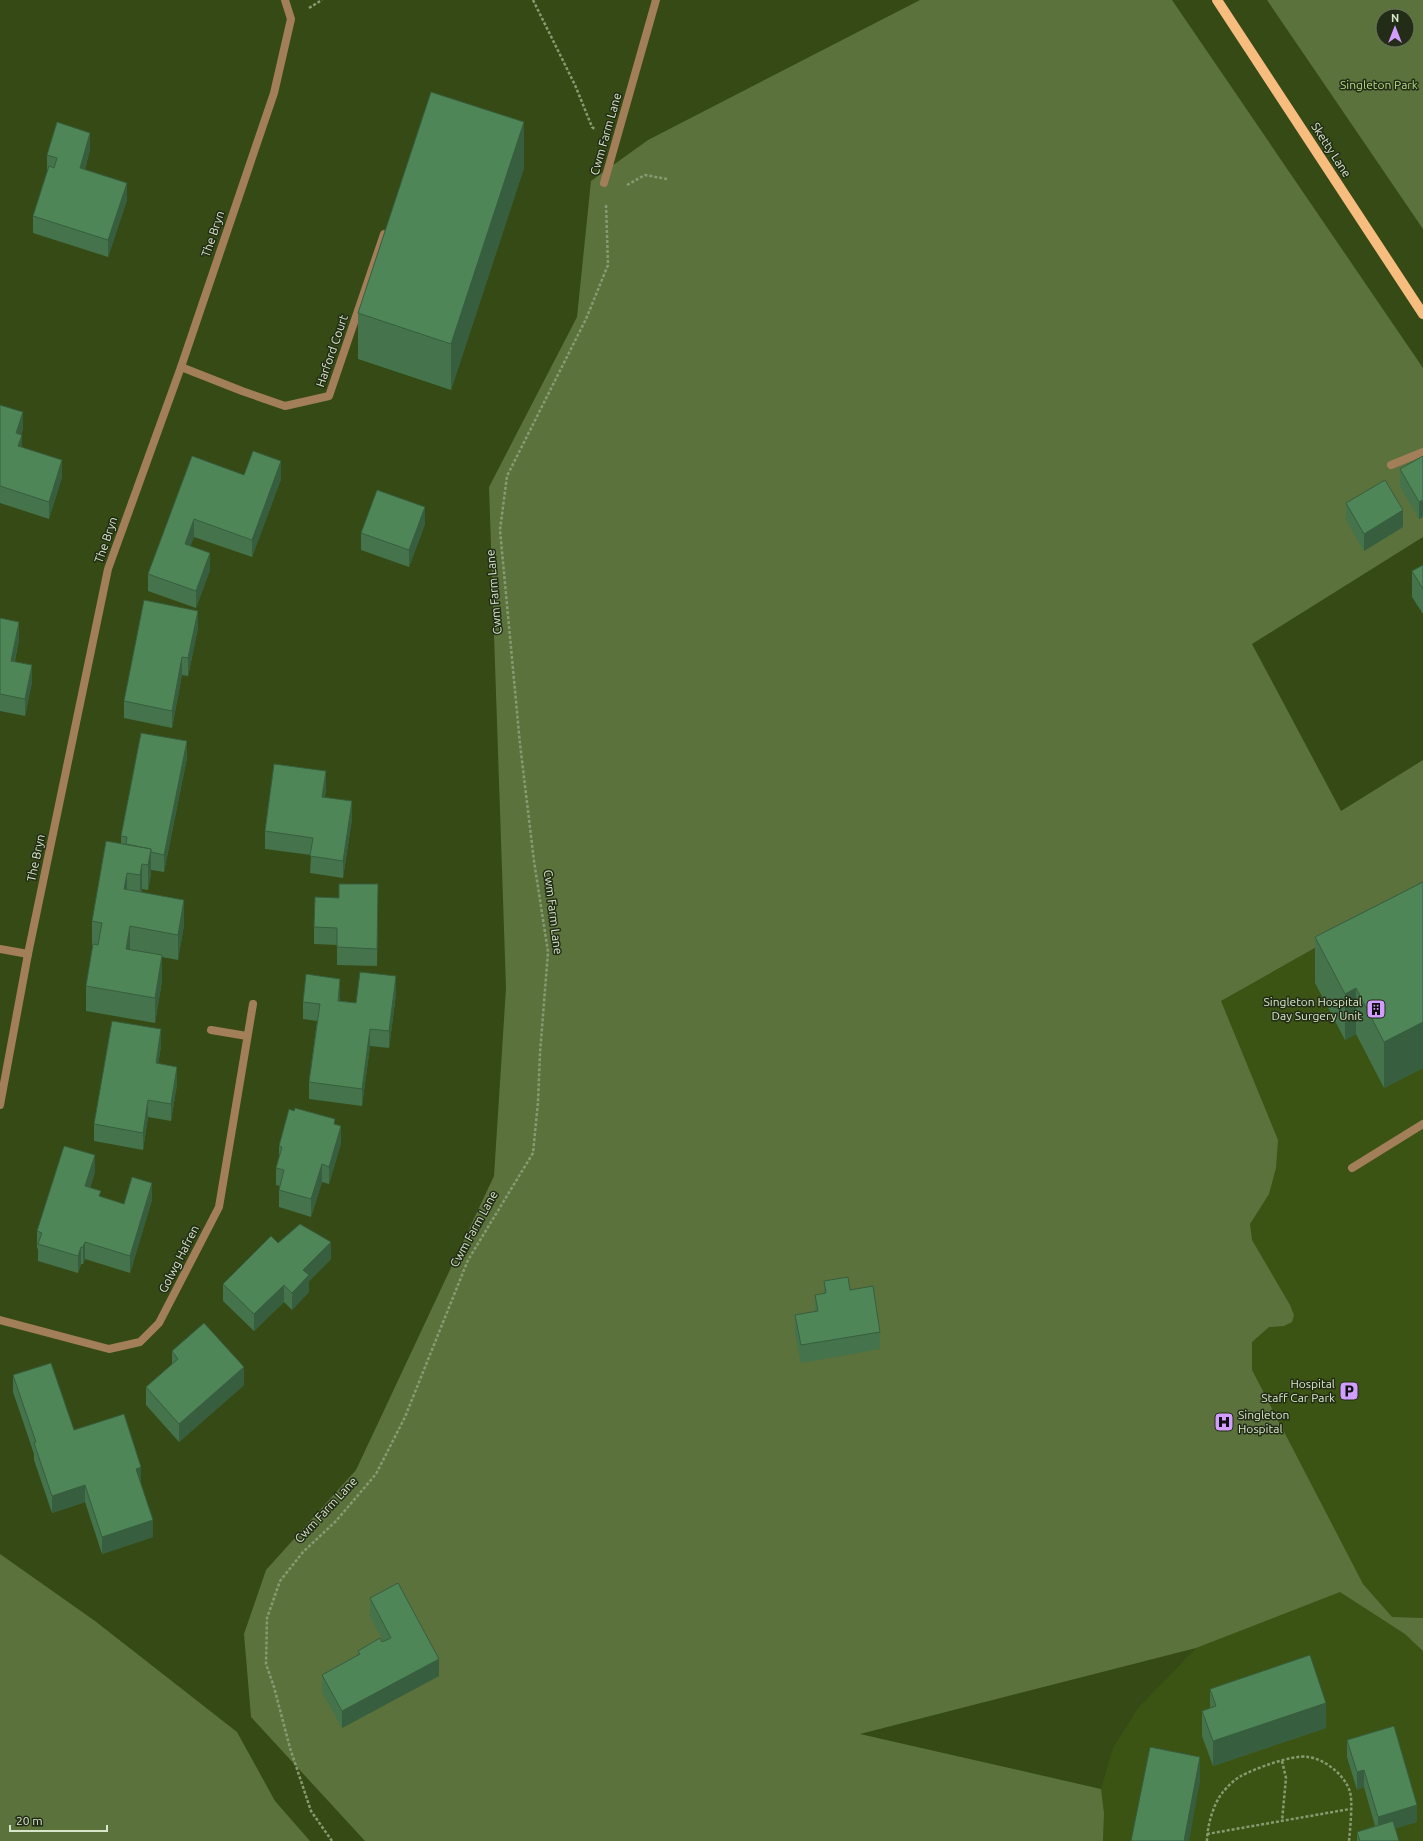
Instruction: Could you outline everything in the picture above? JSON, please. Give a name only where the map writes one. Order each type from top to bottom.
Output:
[{"type":"main road","name":"Sketty Lane","points":[[1217,0],[1423,314]]},
{"type":"street","name":"The Bryn","points":[[0,1105],[28,954],[108,569],[181,367],[274,93],[291,19],[285,0]]},
{"type":"street","name":"Cwm Farm Lane","points":[[604,183],[656,0]]},
{"type":"street","name":"Harford Court","points":[[181,367],[242,392],[285,406],[329,396],[385,234]]},
{"type":"street","points":[[1391,464],[1423,452]]},
{"type":"street","points":[[0,949],[28,954]]},
{"type":"street","name":"Golwg Hafren","points":[[0,1320],[109,1349],[140,1342],[159,1323],[219,1207],[253,1004]]},
{"type":"street","points":[[212,1030],[247,1036]]},
{"type":"street","points":[[1352,1168],[1423,1124]]},
{"type":"path","points":[[533,0],[575,85],[592,127],[601,135],[616,140]]},
{"type":"path","points":[[625,186],[645,174],[667,179]]},
{"type":"path","name":"Cwm Farm Lane","points":[[332,1841],[312,1811],[290,1748],[274,1686],[266,1664],[267,1618],[280,1581],[303,1552],[336,1520],[376,1474],[405,1417],[468,1260],[532,1153],[538,1102],[540,1053],[548,952],[534,861],[520,744],[500,530],[508,476],[586,319],[608,265],[604,183]]},
{"type":"path","points":[[1207,1841],[1207,1834],[1214,1809],[1222,1793],[1240,1777],[1282,1761],[1307,1756],[1324,1763],[1340,1774],[1350,1793],[1349,1841]]},
{"type":"path","points":[[1282,1761],[1286,1778],[1282,1821]]},
{"type":"path","points":[[1207,1834],[1350,1809]]},
{"type":"shaded area","name":"Singleton Hospital","points":[[1423,887],[1423,1841],[1103,1841],[1104,1813],[1101,1789],[1113,1748],[1138,1708],[1196,1648],[1194,1631],[1030,1109]]},
{"type":"green space","points":[[920,0],[1172,0],[1423,368],[1423,537],[1252,644],[1341,811],[1423,760],[1423,887],[1221,1001],[1278,1140],[1276,1168],[1269,1194],[1250,1224],[1252,1240],[1290,1305],[1294,1315],[1292,1322],[1284,1326],[1269,1327],[1252,1342],[1252,1370],[1363,1584],[1392,1617],[1423,1618],[1423,1651],[1405,1634],[1340,1592],[1196,1648],[860,1734],[1101,1789],[1104,1813],[1103,1841],[365,1841],[251,1717],[244,1634],[266,1570],[356,1470],[494,1176],[506,988],[489,487],[577,317],[591,181],[648,140]]},
{"type":"green space","name":"Singleton Park","points":[[1267,0],[1423,0],[1423,229]]},
{"type":"green space","points":[[0,1554],[95,1621],[237,1732],[275,1801],[310,1841],[0,1841]]},
{"type":"building","points":[[431,92],[524,122],[451,344],[358,313]]},
{"type":"building","points":[[57,122],[90,133],[80,168],[127,183],[108,240],[33,216],[49,166],[54,168],[57,158],[47,155]]},
{"type":"building","points":[[0,405],[23,412],[16,433],[22,435],[18,446],[62,460],[49,502],[0,486]]},
{"type":"building","points":[[253,451],[281,461],[252,540],[194,519],[185,544],[210,553],[196,591],[148,574],[192,456],[244,475]]},
{"type":"building","points":[[1423,456],[1423,500],[1419,502],[1400,469]]},
{"type":"building","points":[[1385,480],[1403,510],[1364,534],[1346,503]]},
{"type":"building","points":[[377,490],[425,507],[409,550],[361,533]]},
{"type":"building","points":[[1423,565],[1423,589],[1412,571]]},
{"type":"building","points":[[144,600],[198,611],[188,658],[182,657],[172,711],[124,701]]},
{"type":"building","points":[[0,618],[19,622],[11,661],[32,665],[25,699],[0,694]]},
{"type":"building","points":[[141,733],[187,741],[164,855],[151,852],[151,849],[126,844],[127,837],[121,836]]},
{"type":"building","points":[[274,764],[326,771],[322,797],[352,801],[343,861],[310,856],[313,838],[265,831]]},
{"type":"building","points":[[106,841],[151,849],[148,865],[142,864],[140,875],[127,873],[124,889],[184,900],[178,935],[130,926],[126,949],[162,955],[155,998],[86,986],[93,944],[98,945],[102,923],[92,921]]},
{"type":"building","points":[[1423,882],[1423,1022],[1384,1042],[1356,988],[1345,994],[1315,937]]},
{"type":"building","points":[[339,884],[378,884],[377,949],[337,947],[337,928],[314,927],[315,897],[339,898]]},
{"type":"building","points":[[360,972],[396,976],[389,1031],[370,1029],[362,1089],[309,1082],[320,1004],[303,1002],[306,974],[340,979],[338,1001],[356,1003]]},
{"type":"building","points":[[112,1021],[161,1029],[156,1063],[177,1067],[171,1104],[148,1100],[143,1133],[94,1124]]},
{"type":"building","points":[[295,1108],[335,1119],[334,1124],[341,1126],[329,1167],[322,1164],[311,1199],[279,1190],[284,1170],[276,1168],[282,1147],[279,1146],[289,1109],[294,1111]]},
{"type":"building","points":[[64,1146],[95,1155],[85,1186],[101,1191],[99,1196],[124,1204],[132,1177],[152,1183],[130,1256],[85,1242],[83,1247],[81,1247],[78,1256],[38,1244],[42,1233],[37,1231]]},
{"type":"building","points":[[300,1224],[331,1242],[303,1270],[309,1275],[292,1293],[284,1285],[254,1314],[223,1284],[271,1236],[278,1243]]},
{"type":"building","points":[[848,1277],[850,1290],[873,1286],[880,1332],[801,1345],[795,1315],[818,1311],[815,1295],[826,1293],[824,1281]]},
{"type":"building","points":[[204,1323],[244,1367],[179,1424],[146,1387],[178,1359],[172,1351]]},
{"type":"building","points":[[51,1363],[74,1430],[124,1414],[141,1467],[136,1469],[153,1520],[102,1537],[85,1485],[52,1496],[34,1443],[36,1442],[13,1375]]},
{"type":"building","points":[[398,1583],[439,1659],[342,1711],[322,1675],[360,1654],[358,1651],[380,1638],[382,1642],[391,1638],[370,1598]]},
{"type":"building","points":[[1310,1655],[1326,1703],[1213,1741],[1202,1711],[1216,1706],[1210,1689]]},
{"type":"building","points":[[1394,1726],[1417,1805],[1378,1817],[1364,1770],[1357,1772],[1347,1740]]},
{"type":"building","points":[[1150,1747],[1200,1757],[1184,1841],[1131,1841]]},
{"type":"building","points":[[1393,1821],[1399,1841],[1360,1841],[1357,1832]]},
{"type":"place","name":"Singleton Hospital Day Surgery Unit","points":[[1376,1009]]},
{"type":"place","name":"Hospital Staff Car Park","points":[[1349,1391]]},
{"type":"place","name":"Singleton Hospital","points":[[1224,1422]]}]
